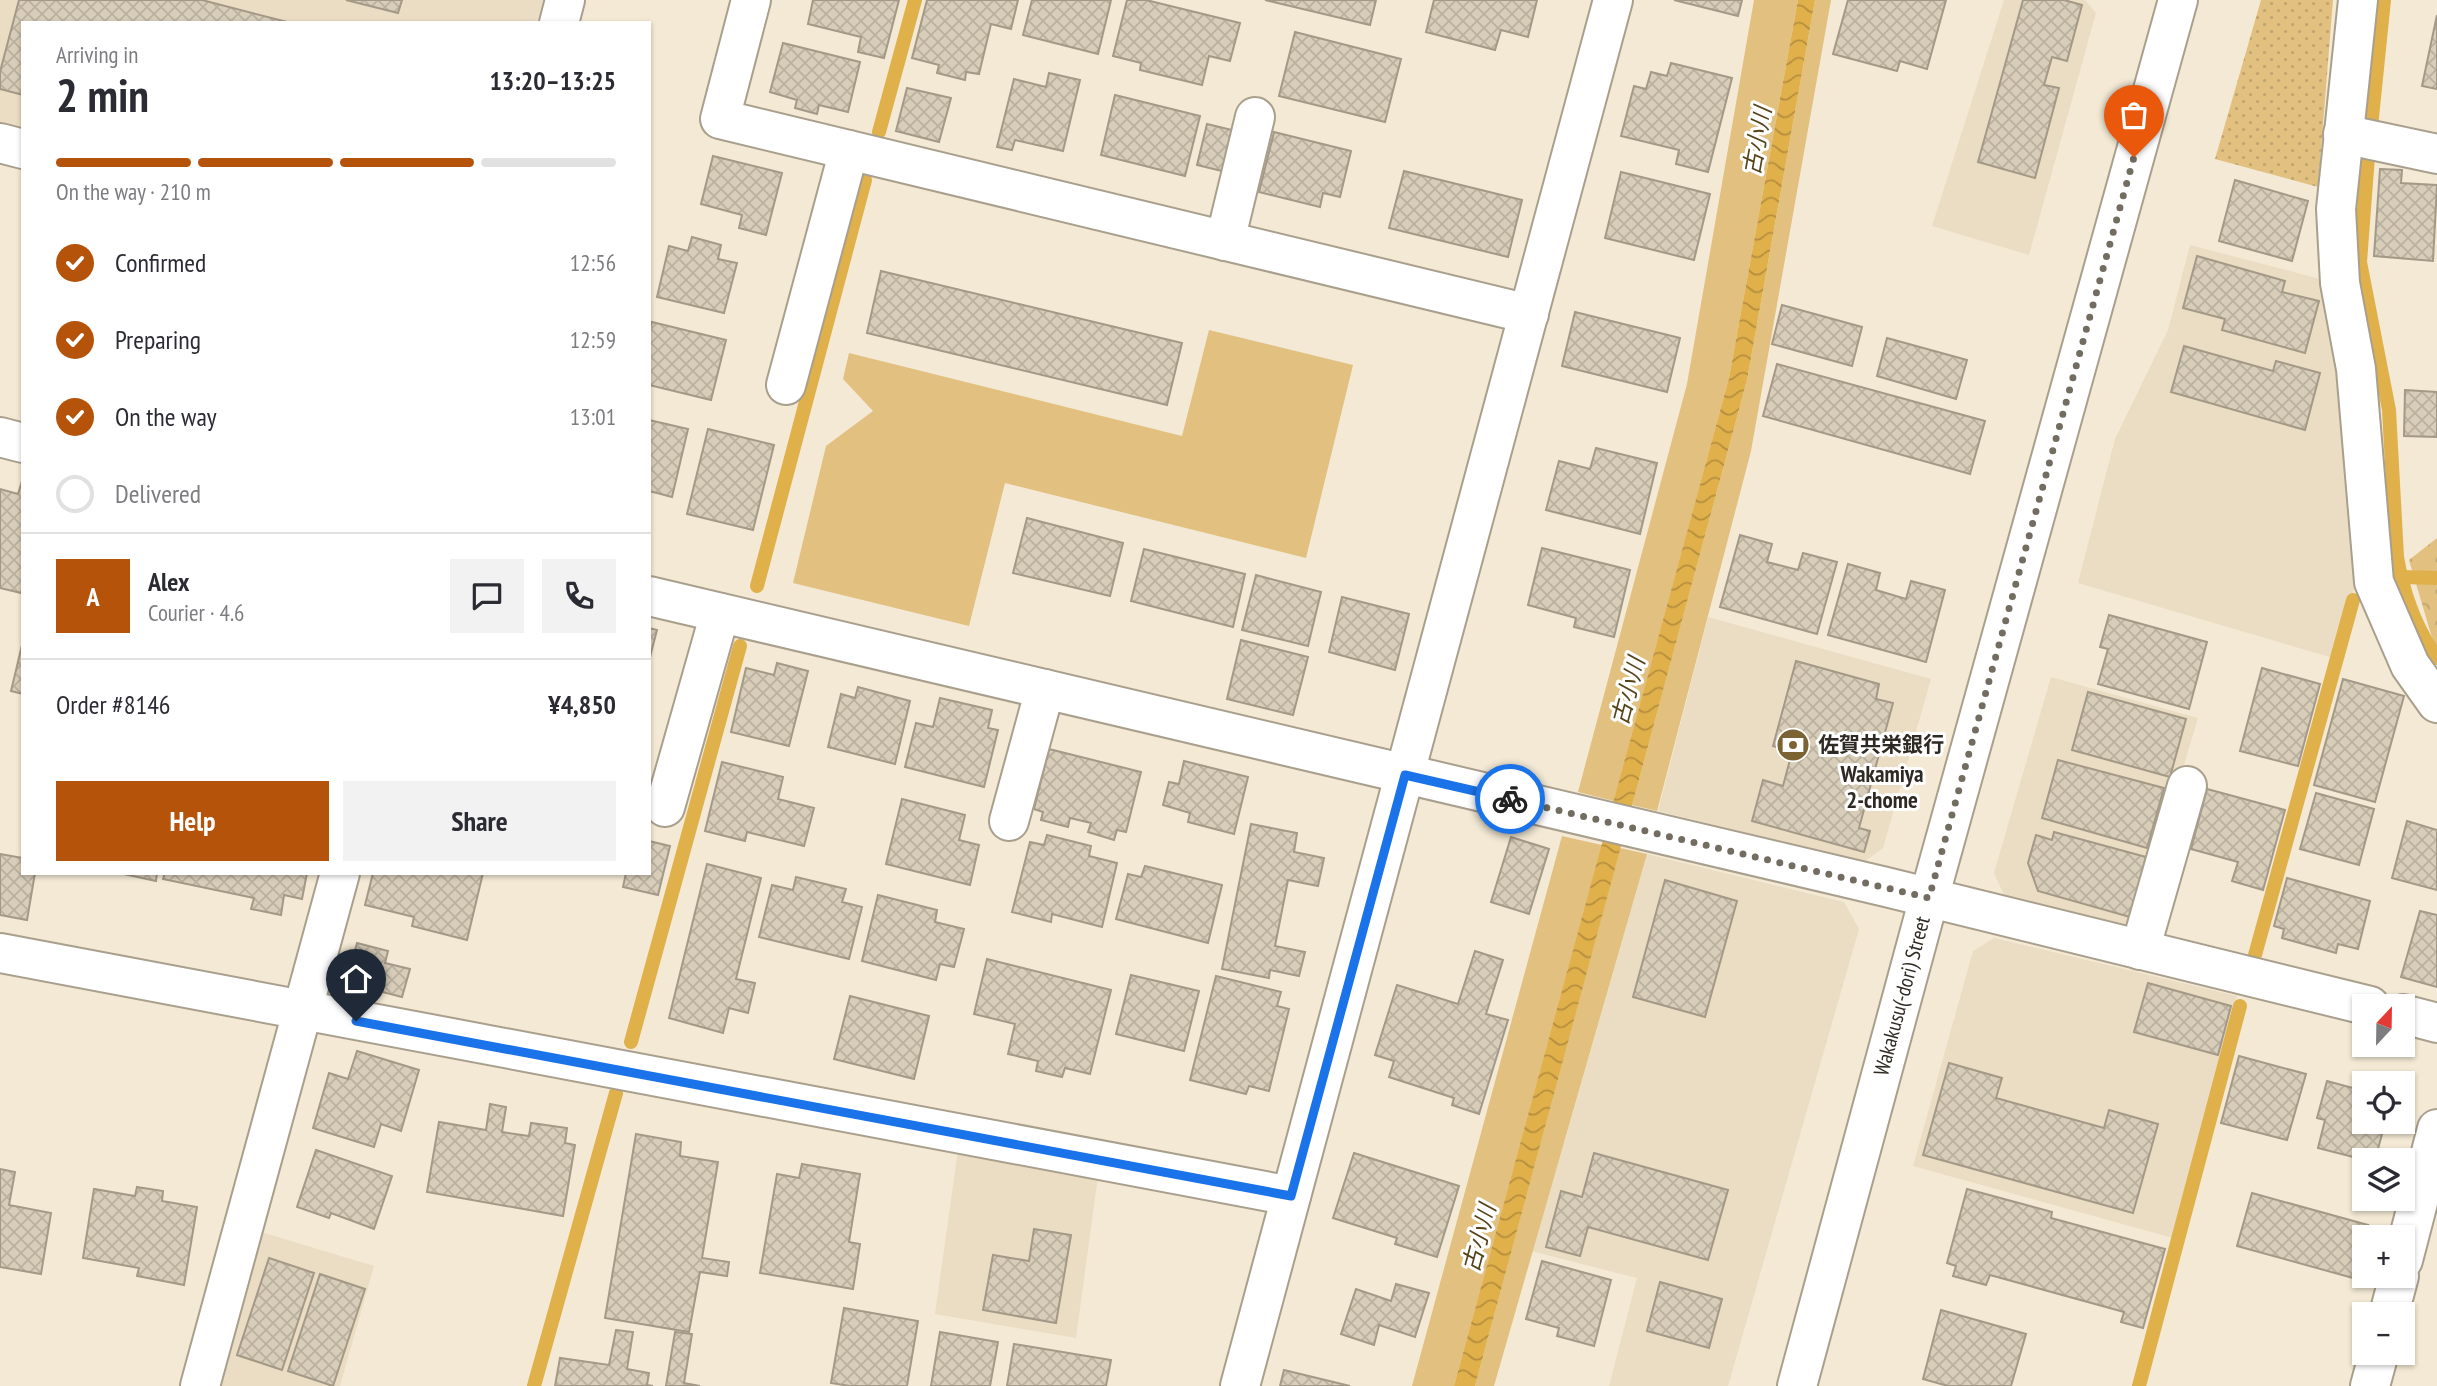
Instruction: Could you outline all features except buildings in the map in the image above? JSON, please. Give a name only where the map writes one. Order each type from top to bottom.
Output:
[{"type":"street","points":[[560,21],[565,0]]},
{"type":"street","points":[[751,0],[720,119],[1529,314]]},
{"type":"street","points":[[1240,1386],[1613,0]]},
{"type":"street","name":"Wakakusu(-dori) Street","points":[[1797,1386],[2178,0]]},
{"type":"street","points":[[2358,0],[2336,209],[2340,283],[2356,369],[2374,582],[2410,665],[2437,704]]},
{"type":"street","points":[[1225,240],[1255,117]]},
{"type":"street","points":[[2343,134],[2437,154]]},
{"type":"street","points":[[0,144],[21,149]]},
{"type":"street","points":[[786,384],[849,150]]},
{"type":"street","points":[[0,438],[21,443]]},
{"type":"street","points":[[651,596],[1929,898],[2352,1002]]},
{"type":"street","points":[[665,807],[720,612]]},
{"type":"street","points":[[1009,821],[1045,689]]},
{"type":"street","points":[[2140,950],[2187,786]]},
{"type":"street","points":[[200,1386],[339,875]]},
{"type":"street","points":[[0,953],[1291,1196]]},
{"type":"street","points":[[2415,1017],[2437,1023]]},
{"type":"street","points":[[2412,1225],[2437,1129]]},
{"type":"street","points":[[2370,1386],[2376,1365]]},
{"type":"shaded area","points":[[0,0],[543,0],[538,21],[21,21],[21,127],[0,122]]},
{"type":"shaded area","points":[[2004,0],[2085,0],[2096,13],[2029,255],[1932,226]]},
{"type":"shaded area","points":[[2190,245],[2324,280],[2341,366],[2356,582],[2333,658],[2078,583],[2115,439],[2168,330]]},
{"type":"shaded area","name":"佐賀共栄銀行","points":[[1708,617],[1931,679],[1883,848],[1864,862],[1658,811]]},
{"type":"shaded area","points":[[2051,677],[2198,718],[2134,931],[2006,899],[1994,873]]},
{"type":"shaded area","points":[[1647,854],[1844,902],[1859,929],[1728,1386],[1609,1386],[1637,1278],[1531,1251]]},
{"type":"shaded area","points":[[1994,938],[2237,996],[2173,1238],[1913,1166],[1973,951]]},
{"type":"shaded area","points":[[958,1150],[1098,1176],[1076,1338],[935,1314]]},
{"type":"shaded area","points":[[261,1232],[374,1266],[340,1386],[221,1386]]},
{"type":"green space","points":[[1754,0],[1798,0],[1729,378],[1614,801],[1578,792],[1687,384]]},
{"type":"green space","points":[[1815,0],[1831,0],[1751,451],[1657,811],[1632,805],[1747,380]]},
{"type":"green space","points":[[2261,0],[2333,0],[2318,187],[2215,159]]},
{"type":"green space","points":[[1209,330],[1353,365],[1306,558],[1005,483],[969,626],[793,583],[826,446],[873,411],[843,379],[849,353],[1182,436]]},
{"type":"green space","points":[[2437,538],[2437,646],[2433,641],[2409,560]]},
{"type":"green space","points":[[1562,836],[1602,845],[1454,1386],[1412,1386]]},
{"type":"green space","points":[[1620,848],[1647,854],[1494,1386],[1475,1386]]},
{"type":"water","points":[[1798,0],[1815,0],[1747,380],[1475,1386],[1454,1386],[1729,378]]},
{"type":"waterway","points":[[879,132],[915,0]]},
{"type":"waterway","points":[[2384,0],[2360,262],[2389,410],[2397,557],[2411,610],[2437,658]]},
{"type":"waterway","points":[[757,586],[865,180]]},
{"type":"waterway","points":[[2401,577],[2437,578]]},
{"type":"waterway","points":[[2255,955],[2353,600]]},
{"type":"waterway","points":[[631,1042],[740,646]]},
{"type":"waterway","points":[[2139,1386],[2240,1006]]},
{"type":"waterway","points":[[534,1386],[616,1093]]},
{"type":"way so far","points":[[1510,799],[1929,898],[2134,157]]},
{"type":"place","name":"佐賀共栄銀行","points":[[1793,745]]},
{"type":"district","name":"Wakamiya 2-chome","points":[[1882,787]]},
{"type":"route","points":[[356,1021],[1291,1196],[1405,775],[1510,799]]},
{"type":"water label","name":"古小川","points":[[1757,141]]},
{"type":"water label","name":"古小川","points":[[1628,691]]},
{"type":"water label","name":"古小川","points":[[1479,1238]]}]
